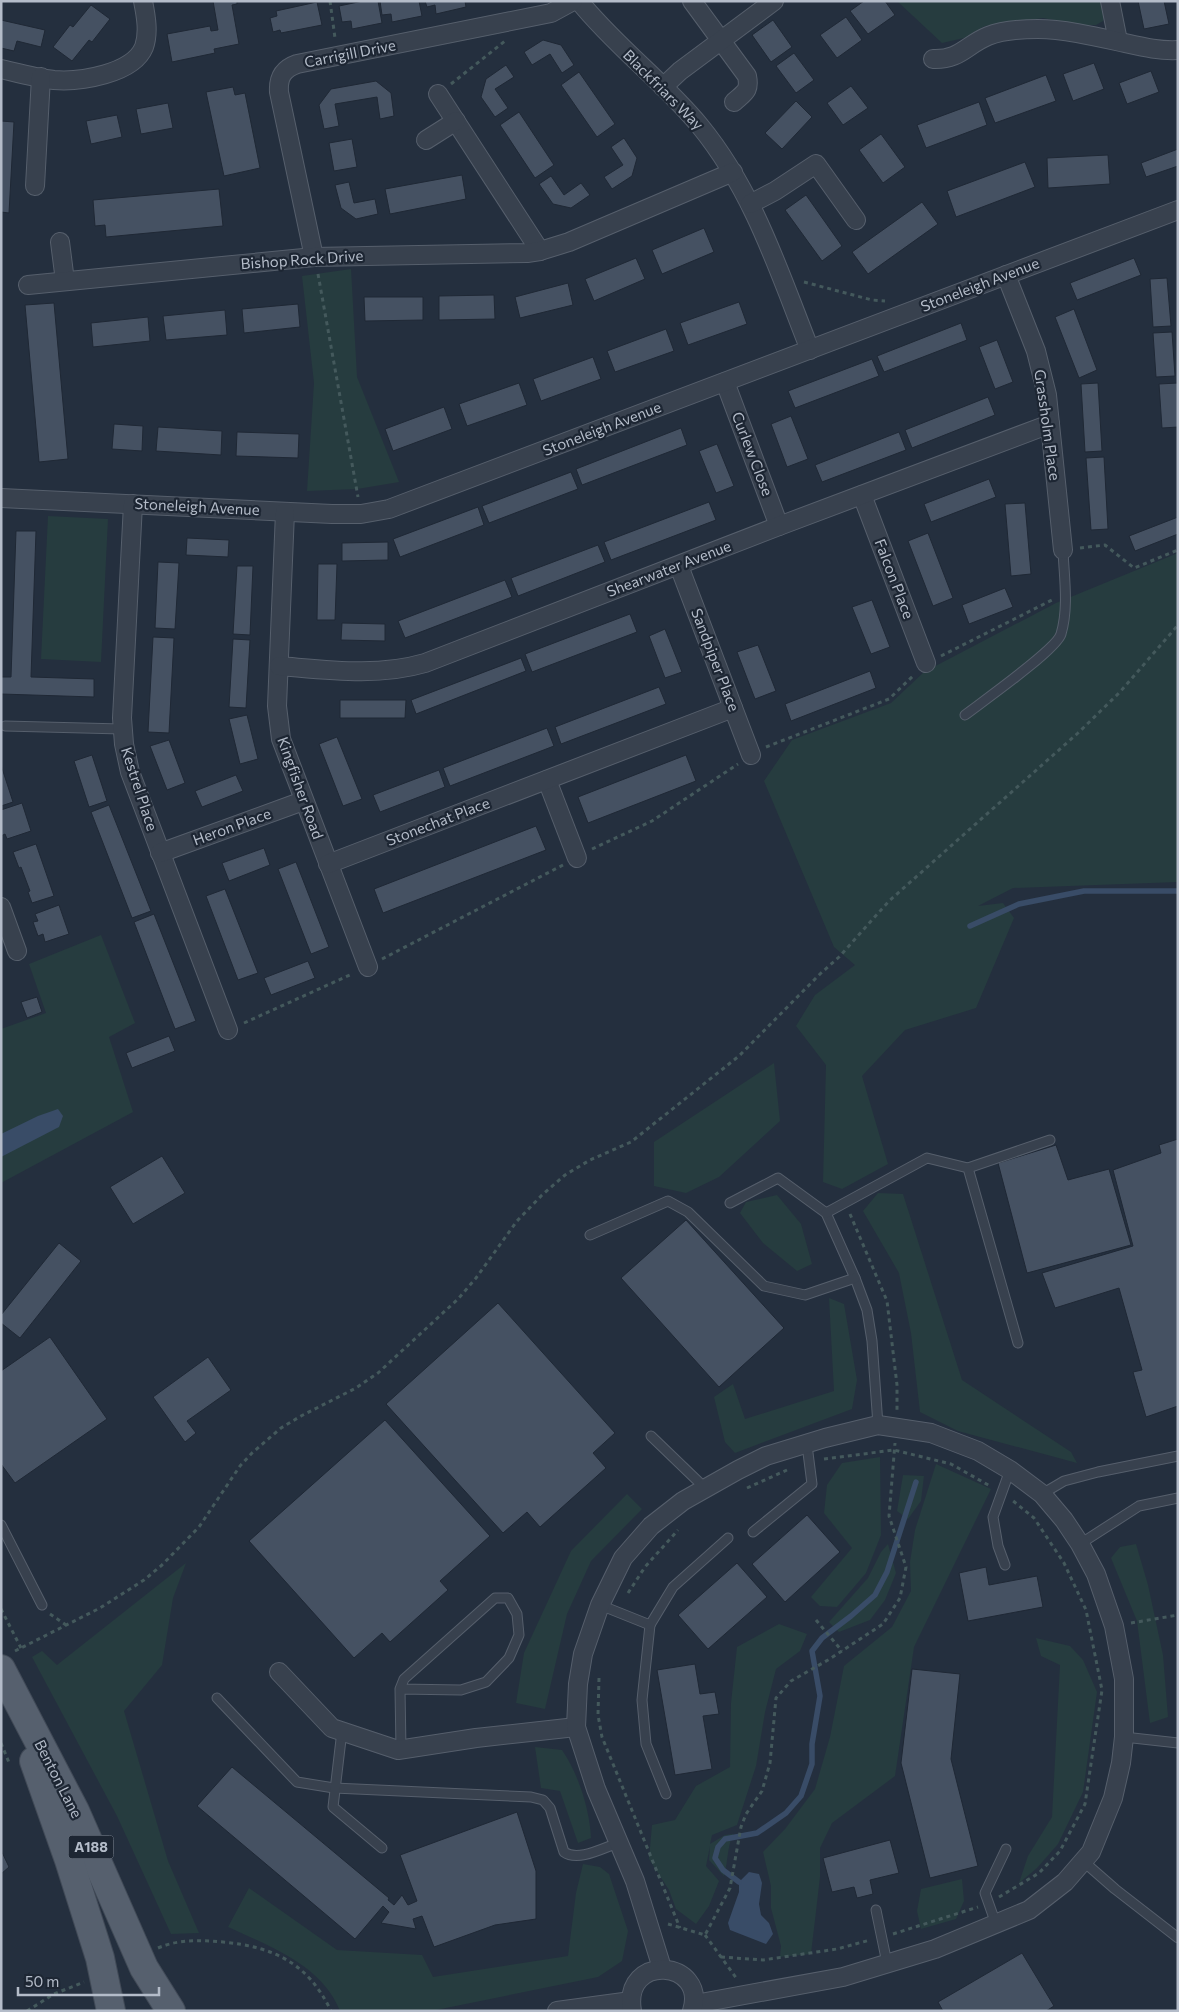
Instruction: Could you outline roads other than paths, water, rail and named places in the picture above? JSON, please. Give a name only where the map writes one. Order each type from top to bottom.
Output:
[{"type":"main road","name":"Benton Lane","points":[[6,1669],[100,1958],[111,2011]]},
{"type":"main road","name":"Benton Lane","points":[[6,1669],[75,1811],[144,1968],[171,2011]]},
{"type":"street","name":"Carrigill Drive","points":[[314,257],[279,84],[280,78],[290,67],[551,13],[573,1]]},
{"type":"street","name":"Blackfriars Way","points":[[579,1],[610,37],[663,87],[700,126],[733,172],[750,204],[810,350]]},
{"type":"street","points":[[692,1],[747,76],[749,85],[746,92],[734,102]]},
{"type":"street","points":[[663,87],[680,71],[720,40],[774,1]]},
{"type":"street","points":[[1110,1],[1118,41]]},
{"type":"street","points":[[1,69],[54,80],[78,79],[111,72],[130,64],[143,48],[146,38],[146,2]]},
{"type":"street","points":[[933,60],[943,60],[957,56],[989,36],[1024,30],[1052,30],[1161,50],[1178,50]]},
{"type":"street","points":[[35,186],[40,77]]},
{"type":"street","points":[[438,94],[540,251]]},
{"type":"street","points":[[426,140],[456,121]]},
{"type":"street","points":[[750,204],[781,188],[816,164],[856,220]]},
{"type":"street","name":"Bishop Rock Drive","points":[[28,284],[314,257],[514,254],[540,251],[569,242],[733,172]]},
{"type":"street","name":"Stoneleigh Avenue","points":[[1,498],[332,514],[361,514],[389,509],[1178,210]]},
{"type":"street","points":[[60,242],[64,281]]},
{"type":"street","name":"Grassholm Place","points":[[1006,275],[1036,351],[1046,395],[1063,550]]},
{"type":"street","name":"Curlew Close","points":[[725,382],[779,526]]},
{"type":"street","name":"Shearwater Avenue","points":[[279,666],[379,672],[412,666],[1050,424]]},
{"type":"street","name":"Falcon Place","points":[[862,495],[926,663]]},
{"type":"street","name":"Kestrel Place","points":[[133,504],[122,729],[130,772],[228,1030]]},
{"type":"street","name":"Kingfisher Road","points":[[286,512],[277,706],[281,739],[303,801],[368,967]]},
{"type":"street","name":"Sandpiper Place","points":[[679,566],[752,755]]},
{"type":"street","name":"Stonechat Place","points":[[328,864],[733,708]]},
{"type":"street","points":[[547,780],[577,858]]},
{"type":"street","name":"Heron Place","points":[[160,853],[303,801]]},
{"type":"street","points":[[1,907],[17,952]]},
{"type":"street","points":[[557,2011],[632,2006],[632,1992],[637,1981],[647,1973],[662,1968],[676,1971],[686,1978],[694,1997],[694,2007],[748,1994],[843,1977],[935,1949],[1029,1910],[1066,1882],[1091,1852],[1113,1798],[1121,1763],[1124,1737],[1124,1679],[1114,1626],[1099,1582],[1080,1544],[1064,1520],[1042,1494],[1010,1470],[978,1451],[931,1433],[878,1425],[825,1438],[808,1453],[766,1456],[683,1501],[651,1526],[623,1558],[607,1608],[583,1654],[578,1684],[576,1727],[596,1789],[635,1881],[662,1968]]},
{"type":"street","points":[[279,1672],[332,1728],[401,1749],[476,1738],[576,1727]]},
{"type":"lane","points":[[965,715],[1044,654],[1061,636],[1066,608],[1063,550]]},
{"type":"lane","points":[[6,726],[122,729]]},
{"type":"lane","points":[[826,1213],[927,1158],[968,1168],[1050,1140]]},
{"type":"lane","points":[[968,1168],[1018,1343]]},
{"type":"lane","points":[[730,1202],[778,1178],[826,1213],[855,1278],[866,1310],[872,1340],[878,1425]]},
{"type":"lane","points":[[590,1235],[668,1200],[688,1212],[764,1286],[806,1295],[855,1278]]},
{"type":"lane","points":[[651,1436],[705,1488]]},
{"type":"lane","points":[[753,1532],[812,1484],[808,1453]]},
{"type":"lane","points":[[1042,1494],[1064,1481],[1098,1472],[1178,1456]]},
{"type":"lane","points":[[1005,1565],[998,1546],[993,1517],[1000,1492],[1010,1470]]},
{"type":"lane","points":[[1080,1544],[1139,1506],[1178,1498]]},
{"type":"lane","points":[[1,1525],[42,1604]]},
{"type":"lane","points":[[666,1794],[646,1744],[642,1700],[650,1625],[673,1587],[728,1538]]},
{"type":"lane","points":[[400,1688],[461,1690],[486,1682],[509,1658],[519,1635],[517,1614],[508,1598],[495,1598],[404,1679],[400,1688],[401,1749]]},
{"type":"lane","points":[[607,1608],[650,1625]]},
{"type":"lane","points":[[217,1698],[297,1782],[334,1788],[531,1797],[543,1800],[550,1808],[564,1852],[570,1856],[581,1855],[618,1843]]},
{"type":"lane","points":[[342,1731],[333,1808],[382,1848]]},
{"type":"lane","points":[[1124,1737],[1178,1743]]},
{"type":"lane","points":[[996,1924],[984,1893],[1006,1849]]},
{"type":"lane","points":[[1083,1861],[1115,1889],[1178,1938]]},
{"type":"lane","points":[[876,1910],[887,1963]]},
{"type":"water","points":[[58,1109],[63,1116],[59,1127],[1,1157],[1,1134],[38,1116]]},
{"type":"water","points":[[749,1872],[759,1874],[762,1883],[759,1904],[761,1915],[769,1923],[773,1934],[766,1944],[730,1930],[728,1923],[739,1892],[739,1882]]},
{"type":"waterway","points":[[970,926],[1019,904],[1084,891],[1178,891]]},
{"type":"waterway","points":[[739,1882],[723,1870],[715,1858],[718,1847],[725,1839],[757,1833],[786,1813],[801,1796],[812,1764],[812,1744],[820,1696],[812,1651],[822,1638],[875,1595],[887,1572],[916,1482]]}]
